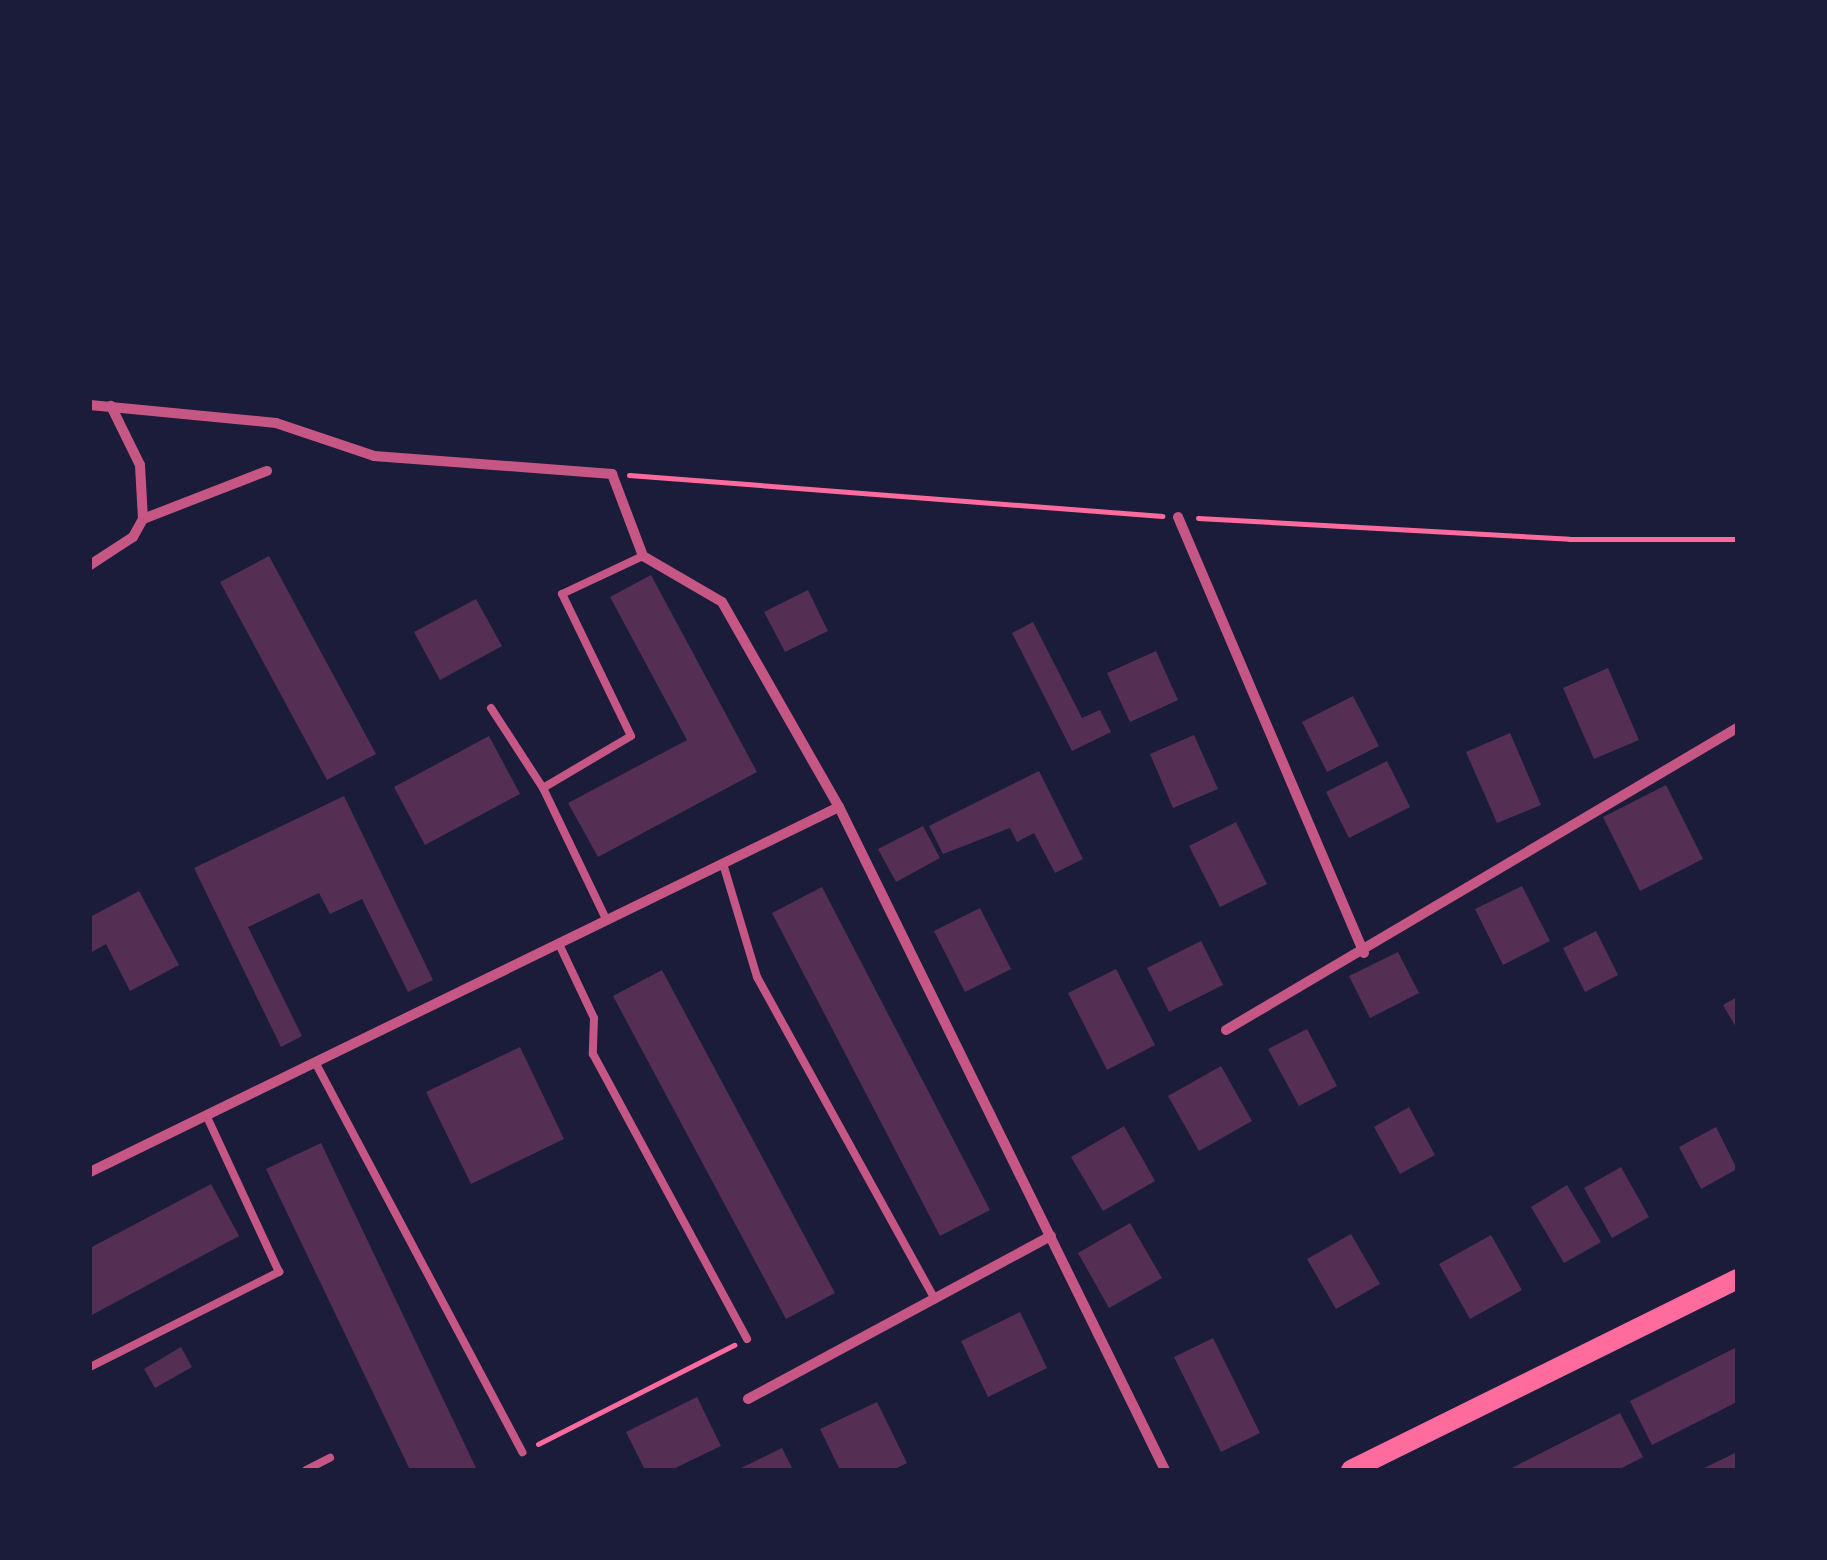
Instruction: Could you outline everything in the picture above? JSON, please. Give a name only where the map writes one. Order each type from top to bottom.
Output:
[{"type":"main road","points":[[1351,1470],[1737,1279]]},
{"type":"street","points":[[90,405],[276,423],[374,456],[612,474],[643,556],[722,602],[839,807],[1164,1470]]},
{"type":"street","points":[[111,406],[140,465],[143,519]]},
{"type":"street","points":[[90,565],[132,536],[143,519],[267,471]]},
{"type":"street","points":[[1178,517],[1364,953]]},
{"type":"street","points":[[1226,1030],[1364,953],[1737,728]]},
{"type":"street","points":[[90,1172],[606,918],[724,868],[839,807]]},
{"type":"street","points":[[748,1398],[1051,1236]]},
{"type":"lane","points":[[543,788],[631,736],[562,594],[643,556]]},
{"type":"lane","points":[[491,708],[543,788],[606,918]]},
{"type":"lane","points":[[724,868],[756,977],[935,1298]]},
{"type":"lane","points":[[559,944],[594,1018],[593,1054],[747,1338]]},
{"type":"lane","points":[[315,1062],[522,1452]]},
{"type":"lane","points":[[90,1368],[279,1272],[206,1115]]},
{"type":"lane","points":[[306,1470],[330,1458]]},
{"type":"path","points":[[522,1452],[747,1338]]},
{"type":"building","points":[[269,556],[376,754],[327,780],[220,582]]},
{"type":"building","points":[[651,575],[757,772],[598,857],[568,803],[687,740],[610,597]]},
{"type":"building","points":[[808,590],[828,631],[785,652],[764,612]]},
{"type":"building","points":[[476,599],[502,646],[440,680],[414,632]]},
{"type":"building","points":[[1033,622],[1082,718],[1100,710],[1111,732],[1072,751],[1012,633]]},
{"type":"building","points":[[1156,651],[1178,700],[1130,722],[1107,673]]},
{"type":"building","points":[[1608,668],[1639,740],[1594,759],[1563,688]]},
{"type":"building","points":[[1353,696],[1379,746],[1327,772],[1302,722]]},
{"type":"building","points":[[1510,733],[1541,805],[1497,823],[1466,752]]},
{"type":"building","points":[[1194,735],[1218,789],[1173,808],[1150,754]]},
{"type":"building","points":[[489,736],[520,794],[425,845],[394,787]]},
{"type":"building","points":[[1387,761],[1410,807],[1349,838],[1326,792]]},
{"type":"building","points":[[1039,771],[1083,859],[1055,873],[1034,833],[1017,842],[1010,828],[943,854],[929,826]]},
{"type":"building","points":[[1666,785],[1703,859],[1640,891],[1603,817]]},
{"type":"building","points":[[344,796],[433,980],[408,992],[362,899],[330,914],[319,893],[248,927],[302,1036],[281,1047],[194,868]]},
{"type":"building","points":[[1236,822],[1267,884],[1220,907],[1189,846]]},
{"type":"building","points":[[923,826],[940,858],[896,882],[878,849]]},
{"type":"building","points":[[1522,886],[1550,941],[1503,965],[1475,909]]},
{"type":"building","points":[[822,887],[990,1210],[940,1236],[772,913]]},
{"type":"building","points":[[139,891],[179,965],[130,991],[106,944],[90,953],[90,917]]},
{"type":"building","points":[[980,908],[1011,969],[965,992],[934,931]]},
{"type":"building","points":[[1596,931],[1618,975],[1585,992],[1563,948]]},
{"type":"building","points":[[1201,941],[1223,985],[1169,1012],[1147,968]]},
{"type":"building","points":[[1398,952],[1419,993],[1370,1018],[1349,976]]},
{"type":"building","points":[[1116,969],[1155,1045],[1107,1070],[1068,993]]},
{"type":"building","points":[[662,970],[835,1293],[786,1319],[613,996]]},
{"type":"building","points":[[1737,997],[1737,1029],[1723,1005]]},
{"type":"building","points":[[1307,1029],[1337,1086],[1299,1106],[1268,1049]]},
{"type":"building","points":[[520,1047],[564,1139],[471,1184],[426,1092]]},
{"type":"building","points":[[1221,1066],[1252,1121],[1199,1151],[1168,1096]]},
{"type":"building","points":[[1409,1107],[1435,1155],[1400,1174],[1374,1127]]},
{"type":"building","points":[[1124,1126],[1155,1181],[1103,1211],[1071,1157]]},
{"type":"building","points":[[1716,1127],[1737,1169],[1701,1189],[1679,1147]]},
{"type":"building","points":[[321,1143],[477,1470],[410,1470],[266,1169]]},
{"type":"building","points":[[1621,1167],[1649,1217],[1612,1238],[1584,1188]]},
{"type":"building","points":[[211,1184],[239,1236],[90,1316],[90,1248]]},
{"type":"building","points":[[1567,1185],[1601,1242],[1564,1263],[1531,1207]]},
{"type":"building","points":[[1130,1223],[1162,1278],[1109,1308],[1078,1253]]},
{"type":"building","points":[[1351,1234],[1380,1284],[1336,1309],[1307,1259]]},
{"type":"building","points":[[1491,1235],[1522,1290],[1470,1319],[1439,1264]]},
{"type":"building","points":[[1020,1312],[1047,1368],[988,1397],[961,1341]]},
{"type":"building","points":[[1213,1338],[1260,1433],[1221,1452],[1174,1357]]},
{"type":"building","points":[[181,1347],[192,1367],[155,1388],[144,1369]]},
{"type":"building","points":[[1737,1347],[1737,1402],[1652,1445],[1630,1401]]},
{"type":"building","points":[[697,1397],[721,1446],[671,1470],[645,1470],[626,1432]]},
{"type":"building","points":[[877,1402],[907,1463],[893,1470],[840,1470],[820,1429]]},
{"type":"building","points":[[1620,1413],[1643,1457],[1618,1470],[1508,1470]]},
{"type":"building","points":[[782,1448],[793,1470],[737,1470]]},
{"type":"building","points":[[1737,1452],[1737,1470],[1700,1470]]}]
